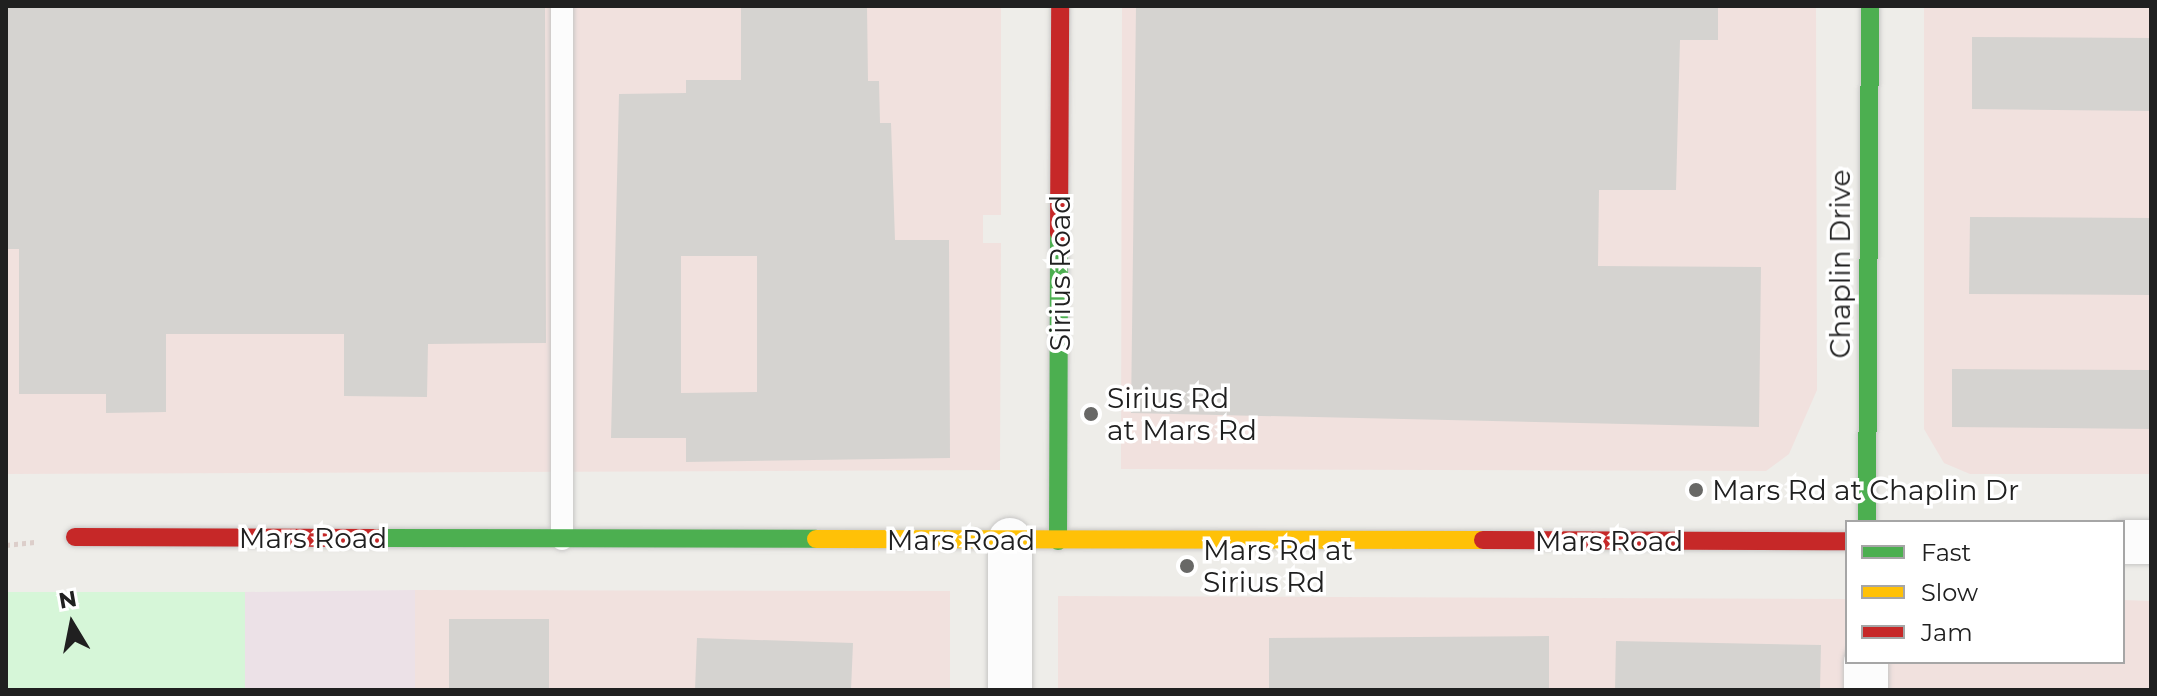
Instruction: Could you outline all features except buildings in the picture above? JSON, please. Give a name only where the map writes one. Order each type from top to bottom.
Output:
[{"type":"street","name":"Sirius Road","points":[[1058,541],[1060,6]]},
{"type":"street","name":"Chaplin Drive","points":[[1867,520],[1870,6]]},
{"type":"street","name":"Mars Road","points":[[75,537],[1845,541]]},
{"type":"street","points":[[1010,540],[1010,690]]},
{"type":"street","points":[[2125,542],[2151,542]]},
{"type":"street","points":[[1866,664],[1866,690]]},
{"type":"lane","points":[[562,6],[562,539]]},
{"type":"shaded area","points":[[6,6],[1001,6],[1001,215],[983,215],[983,243],[1001,243],[1000,470],[6,474]]},
{"type":"shaded area","points":[[1122,6],[1816,6],[1817,390],[1789,454],[1766,471],[1121,469]]},
{"type":"shaded area","points":[[1924,6],[2151,6],[2151,474],[1970,474],[1944,463],[1924,429]]},
{"type":"shaded area","points":[[415,590],[950,591],[950,690],[415,690]]},
{"type":"shaded area","points":[[415,590],[415,690],[245,690],[245,592]]},
{"type":"shaded area","points":[[1058,596],[1845,599],[1845,664],[2125,664],[2125,600],[2151,601],[2151,690],[1058,690]]},
{"type":"green space","points":[[6,592],[245,592],[245,690],[6,690]]},
{"type":"traffic: fast","points":[[1867,520],[1870,6]]},
{"type":"traffic: fast","points":[[1058,541],[1059,233]]},
{"type":"traffic: fast","points":[[377,538],[816,539]]},
{"type":"traffic: slow","points":[[816,539],[1483,540]]},
{"type":"traffic: jam","points":[[1059,233],[1060,6]]},
{"type":"traffic: jam","points":[[75,537],[377,538]]},
{"type":"traffic: jam","points":[[1483,540],[1845,541]]},
{"type":"place","name":"Sirius Rd at Mars Rd","points":[[1091,414]]},
{"type":"place","name":"Mars Rd at Chaplin Dr","points":[[1696,490]]},
{"type":"place","name":"Mars Rd at Sirius Rd","points":[[1187,566]]}]
